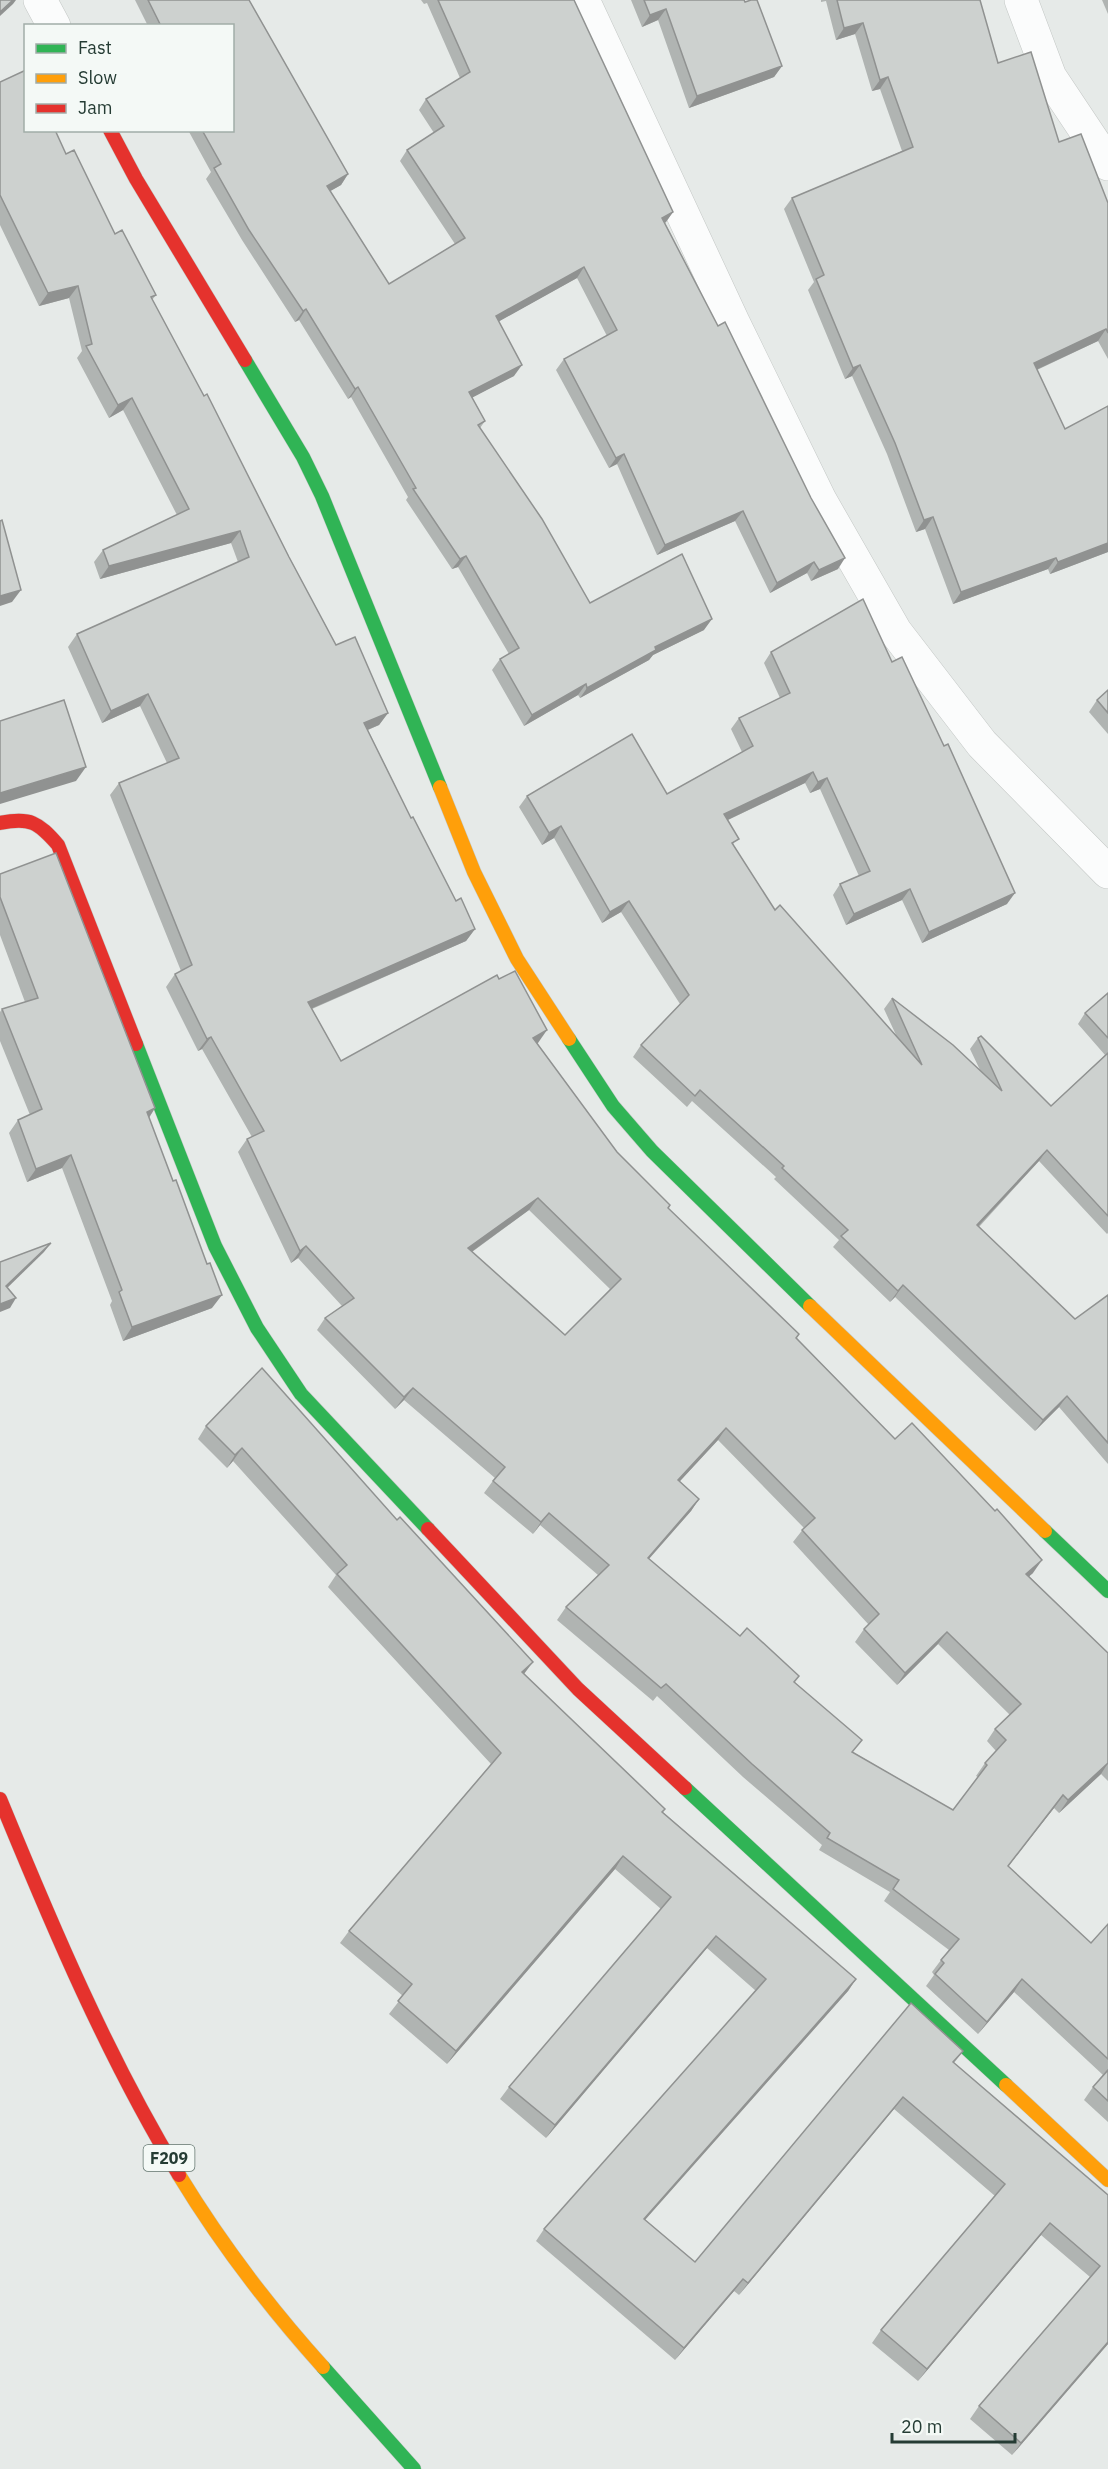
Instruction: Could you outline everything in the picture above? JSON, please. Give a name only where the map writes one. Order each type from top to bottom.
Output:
[{"type":"street","points":[[40,0],[53,24]]},
{"type":"street","points":[[583,0],[733,322],[820,500],[896,631],[938,690],[982,744],[1108,872]]},
{"type":"street","points":[[1021,0],[1050,77],[1108,164]]},
{"type":"street","points":[[111,132],[136,179],[303,457],[322,496],[474,873],[517,959],[613,1106],[669,1168],[1108,1591]]},
{"type":"street","points":[[0,823],[17,819],[39,824],[58,845],[215,1246],[257,1328],[301,1394],[578,1689],[1108,2180]]},
{"type":"street","name":"F209","points":[[0,1799],[72,1971],[142,2114],[204,2217],[279,2318],[414,2469]]},
{"type":"building","points":[[0,0],[13,0],[0,12]]},
{"type":"building","points":[[148,0],[249,0],[348,174],[327,186],[389,284],[465,238],[407,150],[444,126],[426,99],[470,72],[438,0],[574,0],[673,212],[662,218],[718,326],[725,322],[811,498],[845,558],[819,570],[814,562],[777,583],[743,511],[665,545],[624,454],[616,458],[564,359],[617,330],[584,267],[496,316],[522,365],[469,392],[485,421],[478,425],[542,519],[590,603],[682,554],[712,619],[655,647],[656,650],[587,688],[586,684],[532,715],[500,659],[519,648],[466,556],[460,559],[413,489],[416,488],[358,387],[355,389],[306,309],[303,311],[249,230],[214,168],[221,164],[203,132],[234,132],[234,24],[160,24]]},
{"type":"building","points":[[644,0],[744,0],[745,2],[757,0],[782,66],[697,96],[666,9],[650,15]]},
{"type":"building","points":[[837,0],[980,0],[998,63],[1031,52],[1059,142],[1081,134],[1108,203],[1108,333],[1106,329],[1034,363],[1065,429],[1108,406],[1108,543],[1058,562],[1056,558],[961,592],[933,517],[924,520],[895,443],[860,365],[853,368],[816,279],[824,275],[792,198],[913,147],[888,77],[880,80],[863,23],[844,28]]},
{"type":"building","points":[[24,71],[24,132],[56,132],[66,154],[74,150],[115,234],[122,230],[156,295],[151,297],[204,396],[207,394],[336,645],[355,637],[388,713],[364,723],[411,818],[413,817],[456,901],[461,898],[475,929],[308,1002],[341,1061],[497,975],[499,979],[515,971],[547,1030],[533,1038],[617,1152],[670,1205],[668,1208],[799,1334],[796,1338],[895,1439],[912,1423],[995,1511],[997,1509],[1042,1560],[1026,1574],[1108,1653],[1108,1763],[1068,1800],[1063,1795],[1008,1866],[1091,1943],[1108,1924],[1108,2059],[1022,1979],[987,2022],[935,1974],[944,1963],[941,1960],[959,1939],[893,1889],[899,1880],[827,1838],[830,1833],[666,1684],[661,1688],[566,1607],[609,1565],[549,1513],[541,1522],[493,1481],[505,1467],[413,1388],[404,1397],[325,1318],[354,1298],[306,1246],[300,1251],[247,1139],[264,1131],[211,1037],[207,1039],[175,974],[192,965],[119,783],[179,758],[148,694],[111,711],[77,634],[249,557],[240,531],[109,566],[103,550],[189,509],[132,398],[118,405],[86,346],[92,344],[78,286],[48,293],[0,195],[0,82]],"holes":[[[538,1198],[621,1279],[565,1335],[468,1248]],[[726,1428],[815,1518],[802,1530],[879,1614],[864,1629],[905,1673],[947,1632],[1021,1704],[995,1729],[1006,1740],[985,1763],[987,1765],[953,1810],[852,1752],[862,1740],[794,1682],[799,1676],[747,1628],[740,1636],[648,1558],[699,1499],[678,1480]]]},
{"type":"building","points":[[2,520],[21,590],[0,596],[0,521]]},
{"type":"building","points":[[863,599],[892,662],[902,657],[944,746],[948,744],[1015,893],[929,932],[910,889],[854,914],[840,884],[870,871],[827,778],[818,782],[813,772],[724,814],[739,839],[732,843],[775,910],[780,905],[922,1065],[892,998],[953,1045],[1002,1091],[978,1038],[981,1036],[1051,1106],[1108,1053],[1108,1216],[1047,1150],[977,1225],[1075,1319],[1108,1295],[1108,1443],[1067,1396],[1043,1420],[903,1285],[898,1291],[841,1236],[848,1230],[782,1168],[784,1166],[700,1090],[695,1096],[641,1045],[689,995],[629,901],[610,912],[561,826],[549,833],[527,796],[632,734],[667,794],[753,746],[739,718],[790,693],[771,652]]},
{"type":"building","points":[[1108,690],[1108,713],[1097,700]]},
{"type":"building","points":[[64,700],[86,767],[0,793],[0,721]]},
{"type":"building","points":[[56,853],[155,1108],[147,1112],[173,1181],[176,1180],[207,1264],[210,1263],[222,1295],[132,1327],[119,1292],[122,1290],[71,1155],[36,1169],[18,1120],[42,1109],[2,1009],[38,998],[0,897],[0,874]]},
{"type":"building","points":[[1108,993],[1108,1038],[1085,1013]]},
{"type":"building","points":[[51,1243],[6,1286],[16,1298],[0,1304],[0,1262]]},
{"type":"building","points":[[262,1368],[397,1520],[400,1517],[533,1662],[522,1672],[665,1809],[662,1812],[856,1979],[644,2219],[695,2262],[911,2003],[963,2051],[953,2062],[1108,2195],[1108,2342],[1021,2443],[979,2406],[1100,2266],[1050,2223],[927,2369],[881,2330],[1005,2184],[903,2097],[748,2283],[743,2279],[684,2348],[544,2229],[766,1979],[716,1936],[555,2125],[509,2087],[671,1897],[623,1856],[456,2051],[398,2001],[412,1984],[349,1931],[501,1753],[337,1574],[347,1565],[242,1448],[235,1455],[206,1426]]},
{"type":"building","points":[[1108,2070],[1108,2101],[1093,2087]]},
{"type":"traffic: fast","points":[[245,360],[303,457],[322,496],[440,787]]},
{"type":"traffic: fast","points":[[569,1039],[613,1106],[652,1151],[810,1306]]},
{"type":"traffic: fast","points":[[136,1044],[215,1246],[257,1328],[301,1394],[428,1529]]},
{"type":"traffic: fast","points":[[1045,1531],[1108,1591]]},
{"type":"traffic: fast","points":[[685,1788],[1006,2085]]},
{"type":"traffic: fast","points":[[323,2367],[414,2469]]},
{"type":"traffic: slow","points":[[440,787],[474,872],[517,959],[569,1039]]},
{"type":"traffic: slow","points":[[810,1306],[1045,1531]]},
{"type":"traffic: slow","points":[[1006,2085],[1108,2180]]},
{"type":"traffic: slow","points":[[179,2175],[246,2274],[323,2367]]},
{"type":"traffic: jam","points":[[111,132],[136,179],[245,360]]},
{"type":"traffic: jam","points":[[0,823],[10,821],[33,823],[45,831],[58,845],[136,1044]]},
{"type":"traffic: jam","points":[[428,1529],[578,1689],[685,1788]]},
{"type":"traffic: jam","points":[[0,1799],[82,1991],[128,2084],[179,2175]]}]
